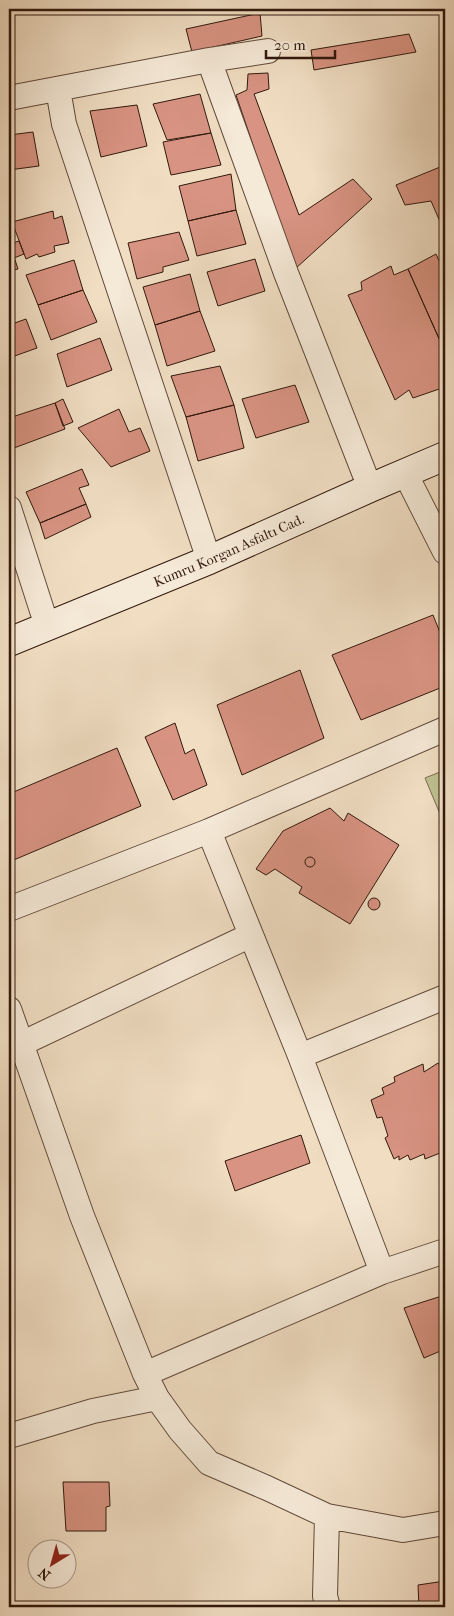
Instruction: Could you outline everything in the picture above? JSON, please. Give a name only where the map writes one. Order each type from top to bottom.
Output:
[{"type":"main road","name":"Kumru Korgan Asfaltı Cad.","points":[[9,642],[209,560],[445,456]]},
{"type":"street","points":[[9,98],[209,60],[268,51]]},
{"type":"street","points":[[209,60],[286,273],[370,488]]},
{"type":"street","points":[[58,89],[64,124],[209,560]]},
{"type":"street","points":[[405,473],[445,552]]},
{"type":"street","points":[[9,508],[47,626]]},
{"type":"street","points":[[9,909],[209,831],[445,729]]},
{"type":"street","points":[[209,831],[300,1056],[382,1272]]},
{"type":"street","points":[[21,1044],[251,935]]},
{"type":"street","points":[[300,1056],[445,997]]},
{"type":"street","points":[[9,1009],[82,1216],[145,1374],[157,1398],[180,1430],[209,1463],[327,1516],[403,1530],[445,1523]]},
{"type":"street","points":[[145,1374],[382,1272],[445,1251]]},
{"type":"street","points":[[9,1436],[93,1411],[157,1398]]},
{"type":"street","points":[[327,1516],[325,1596],[328,1607]]},
{"type":"green space","points":[[445,770],[445,826],[425,778]]},
{"type":"building","points":[[260,13],[262,36],[192,52],[186,29]]},
{"type":"building","points":[[409,34],[416,52],[314,70],[311,50]]},
{"type":"building","points":[[268,73],[269,89],[254,94],[299,215],[353,179],[372,199],[295,269],[236,95],[247,90],[248,74]]},
{"type":"building","points":[[200,94],[211,133],[167,140],[153,104]]},
{"type":"building","points":[[137,105],[147,146],[101,157],[90,111]]},
{"type":"building","points":[[33,132],[39,166],[9,170],[9,135]]},
{"type":"building","points":[[211,133],[221,165],[171,175],[163,142]]},
{"type":"building","points":[[445,165],[445,233],[431,201],[405,205],[396,185]]},
{"type":"building","points":[[231,174],[236,210],[188,221],[179,186]]},
{"type":"building","points":[[236,210],[246,244],[197,256],[188,221]]},
{"type":"building","points":[[53,211],[54,219],[62,216],[69,243],[54,246],[55,252],[39,257],[37,254],[26,259],[12,222]]},
{"type":"building","points":[[179,232],[189,260],[163,267],[163,272],[137,279],[128,243]]},
{"type":"building","points":[[9,241],[18,269],[9,271]]},
{"type":"building","points":[[19,241],[24,254],[14,258],[10,244]]},
{"type":"building","points":[[436,254],[445,274],[445,352],[408,269]]},
{"type":"building","points":[[255,259],[265,291],[218,306],[207,272]]},
{"type":"building","points":[[74,260],[83,290],[38,305],[26,275]]},
{"type":"building","points":[[391,266],[394,275],[408,269],[445,352],[445,377],[443,378],[445,387],[413,398],[409,390],[395,400],[348,295],[362,290],[361,282]]},
{"type":"building","points":[[190,274],[200,311],[155,325],[143,287]]},
{"type":"building","points":[[83,290],[97,322],[51,340],[38,305]]},
{"type":"building","points":[[200,311],[215,351],[167,366],[155,325]]},
{"type":"building","points":[[26,319],[37,348],[9,358],[9,325]]},
{"type":"building","points":[[100,338],[112,370],[67,387],[57,354]]},
{"type":"building","points":[[220,366],[234,405],[186,417],[171,376]]},
{"type":"building","points":[[295,385],[309,422],[256,438],[242,399]]},
{"type":"building","points":[[63,399],[73,422],[63,426],[55,403]]},
{"type":"building","points":[[55,403],[65,429],[14,448],[9,434],[9,418]]},
{"type":"building","points":[[234,405],[244,448],[198,461],[186,417]]},
{"type":"building","points":[[119,409],[129,432],[140,428],[150,451],[111,467],[78,428]]},
{"type":"building","points":[[82,469],[89,485],[79,488],[86,504],[40,523],[26,492]]},
{"type":"building","points":[[86,504],[91,517],[45,539],[40,523]]},
{"type":"building","points":[[433,615],[445,645],[445,686],[361,720],[332,655]]},
{"type":"building","points":[[300,670],[324,738],[242,775],[217,705]]},
{"type":"building","points":[[175,723],[185,754],[194,749],[207,785],[173,800],[145,737]]},
{"type":"building","points":[[117,748],[141,806],[9,862],[9,794]]},
{"type":"building","points":[[330,808],[344,821],[348,813],[399,845],[350,924],[299,893],[302,887],[275,869],[266,875],[256,869],[283,831]]},
{"type":"building","points":[[308,857],[312,857],[315,862],[314,866],[308,867],[305,864],[305,860]]},
{"type":"building","points":[[374,898],[380,904],[374,910],[368,904]]},
{"type":"building","points":[[438,1063],[441,1067],[445,1066],[445,1151],[425,1159],[424,1154],[410,1160],[408,1155],[399,1160],[399,1156],[394,1159],[385,1138],[388,1136],[382,1117],[377,1118],[371,1100],[384,1094],[382,1088],[395,1082],[394,1077],[423,1064],[424,1072]]},
{"type":"building","points":[[301,1135],[310,1163],[235,1191],[225,1161]]},
{"type":"building","points":[[445,1295],[445,1349],[424,1358],[404,1308]]},
{"type":"building","points":[[63,1482],[109,1482],[110,1506],[106,1507],[106,1531],[66,1531]]},
{"type":"building","points":[[445,1581],[445,1607],[419,1607],[418,1585]]}]
